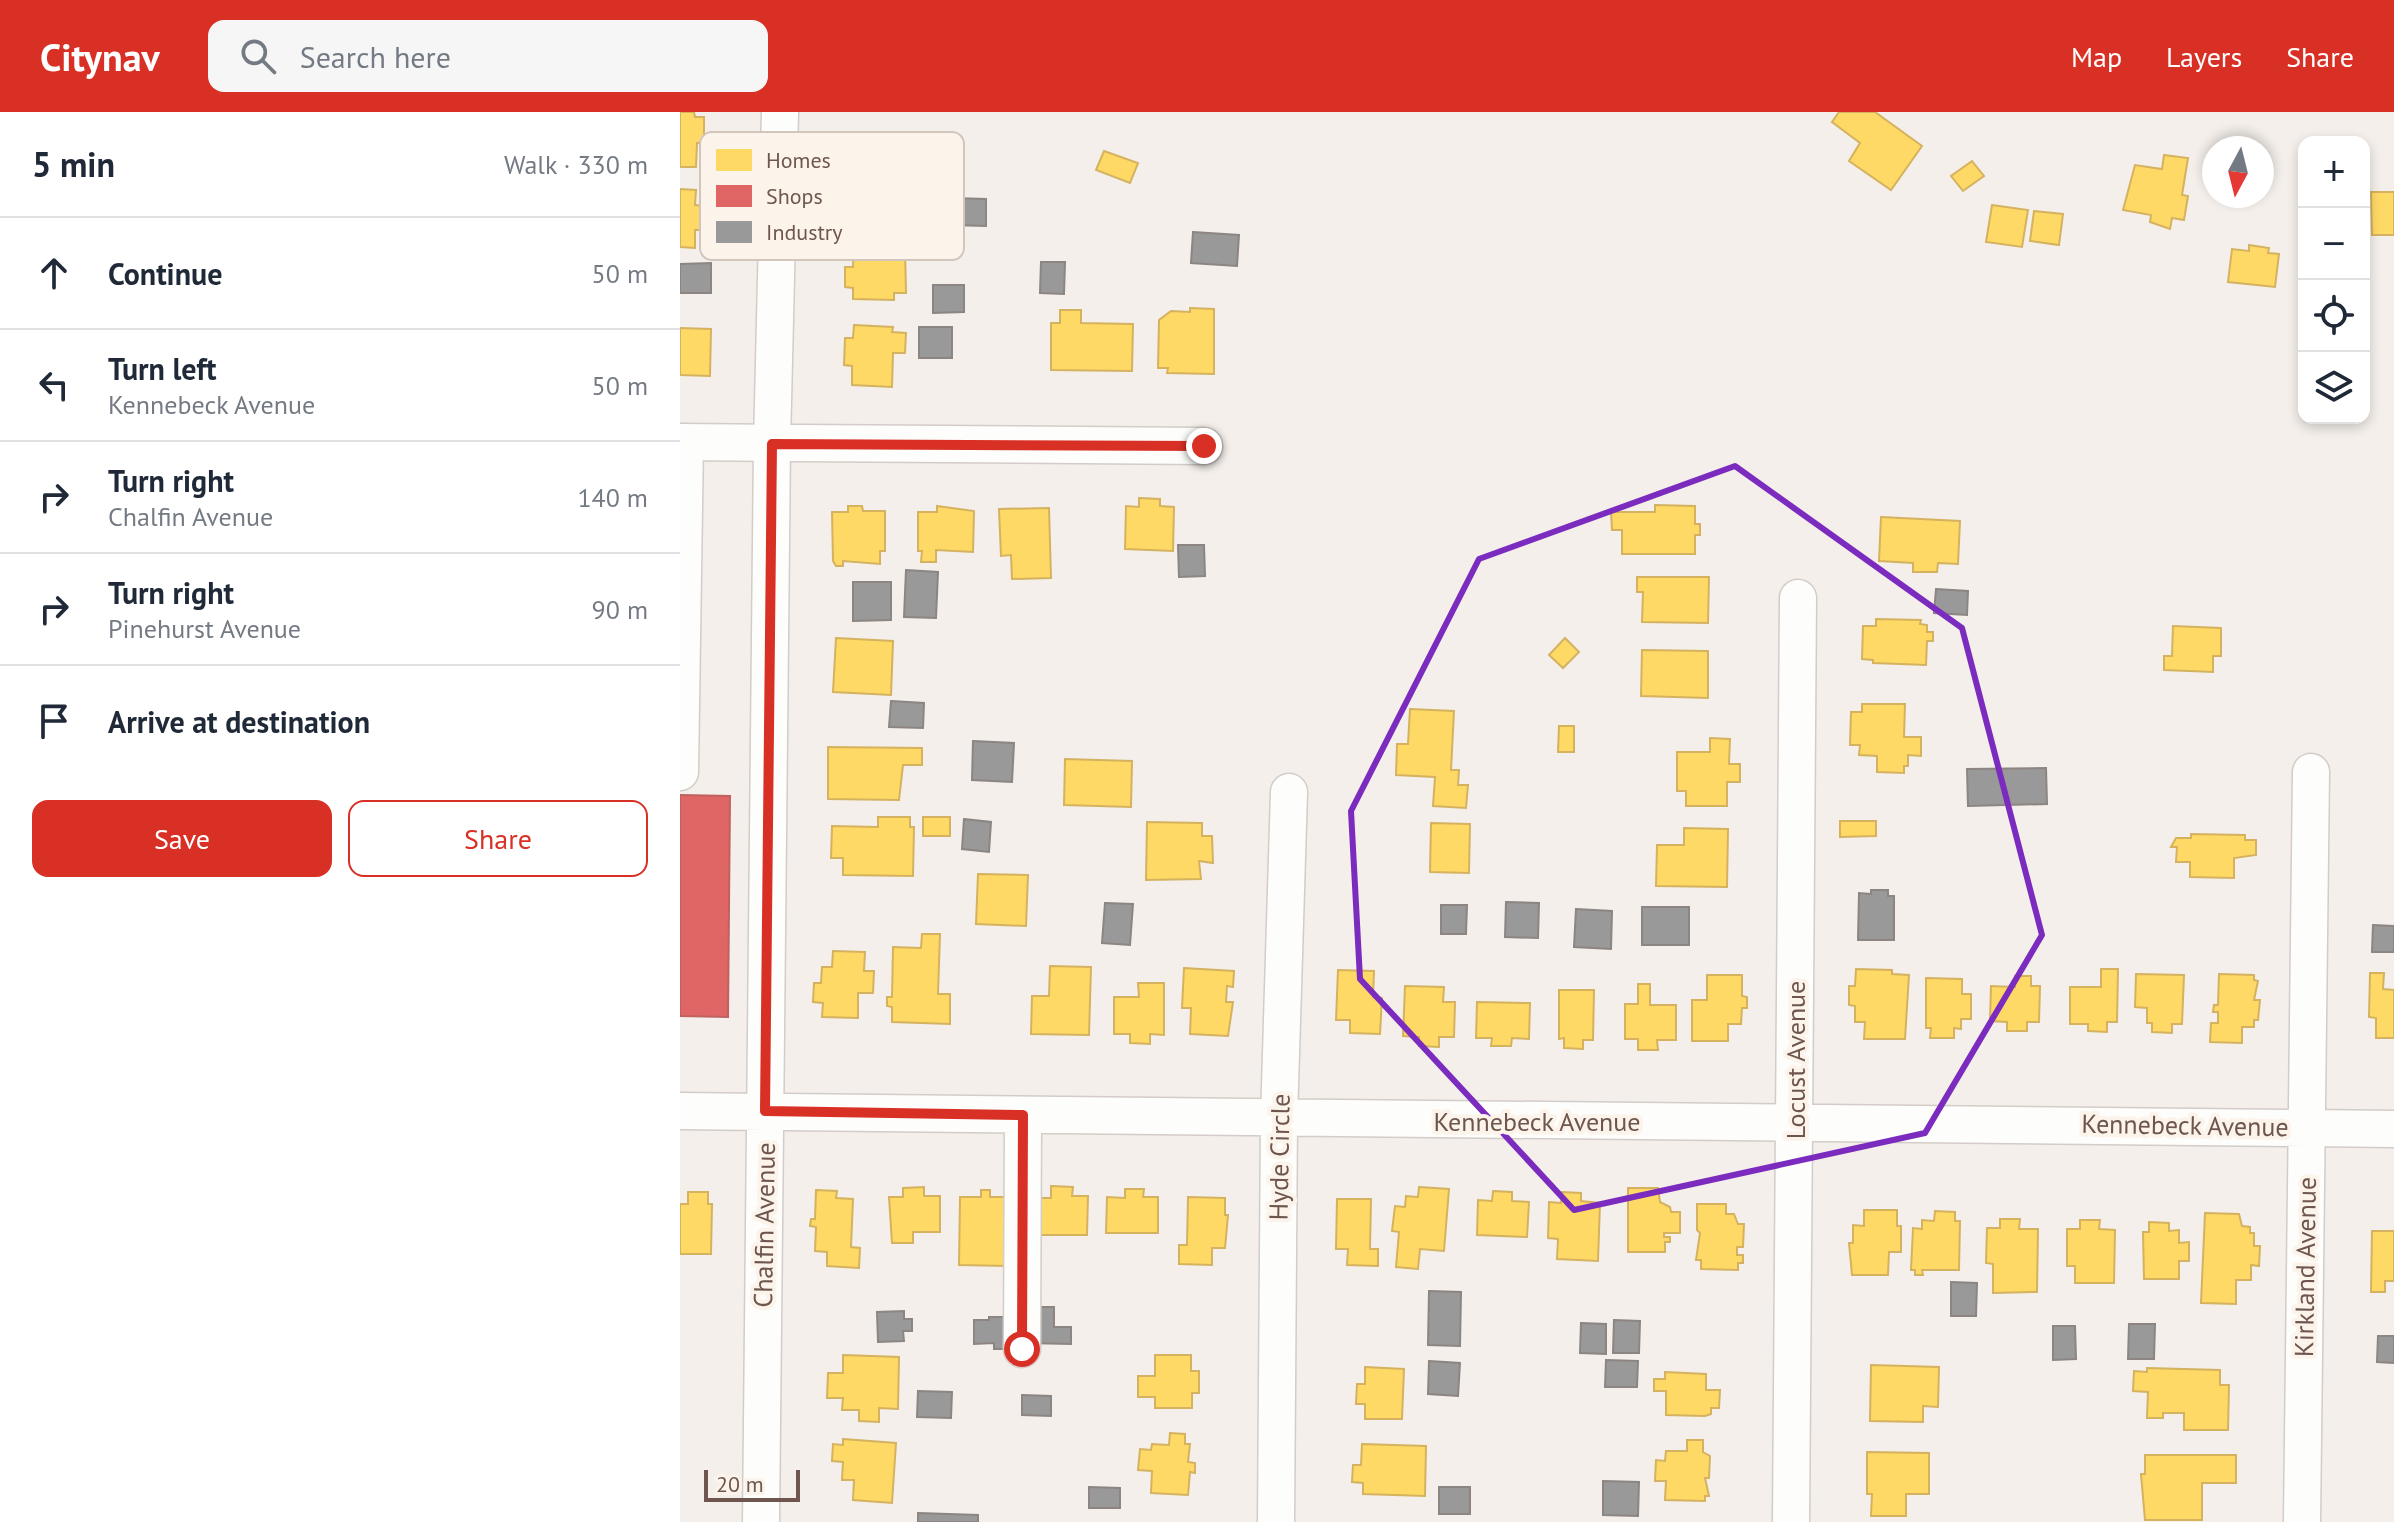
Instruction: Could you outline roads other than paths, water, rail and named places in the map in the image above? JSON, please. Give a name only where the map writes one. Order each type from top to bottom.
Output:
[{"type":"street","name":"Chalfin Avenue","points":[[780,112],[780,132]]},
{"type":"street","name":"Chalfin Avenue","points":[[761,1522],[776,260]]},
{"type":"street","points":[[680,772],[682,442],[1204,446]]},
{"type":"street","name":"Locust Avenue","points":[[1791,1522],[1798,598]]},
{"type":"street","name":"Kirkland Avenue","points":[[2302,1522],[2311,772]]},
{"type":"street","name":"Hyde Circle","points":[[1276,1522],[1279,1119],[1289,792]]},
{"type":"street","name":"Kennebeck Avenue","points":[[680,1111],[2394,1129]]},
{"type":"street","points":[[1022,1349],[1023,1115]]}]
